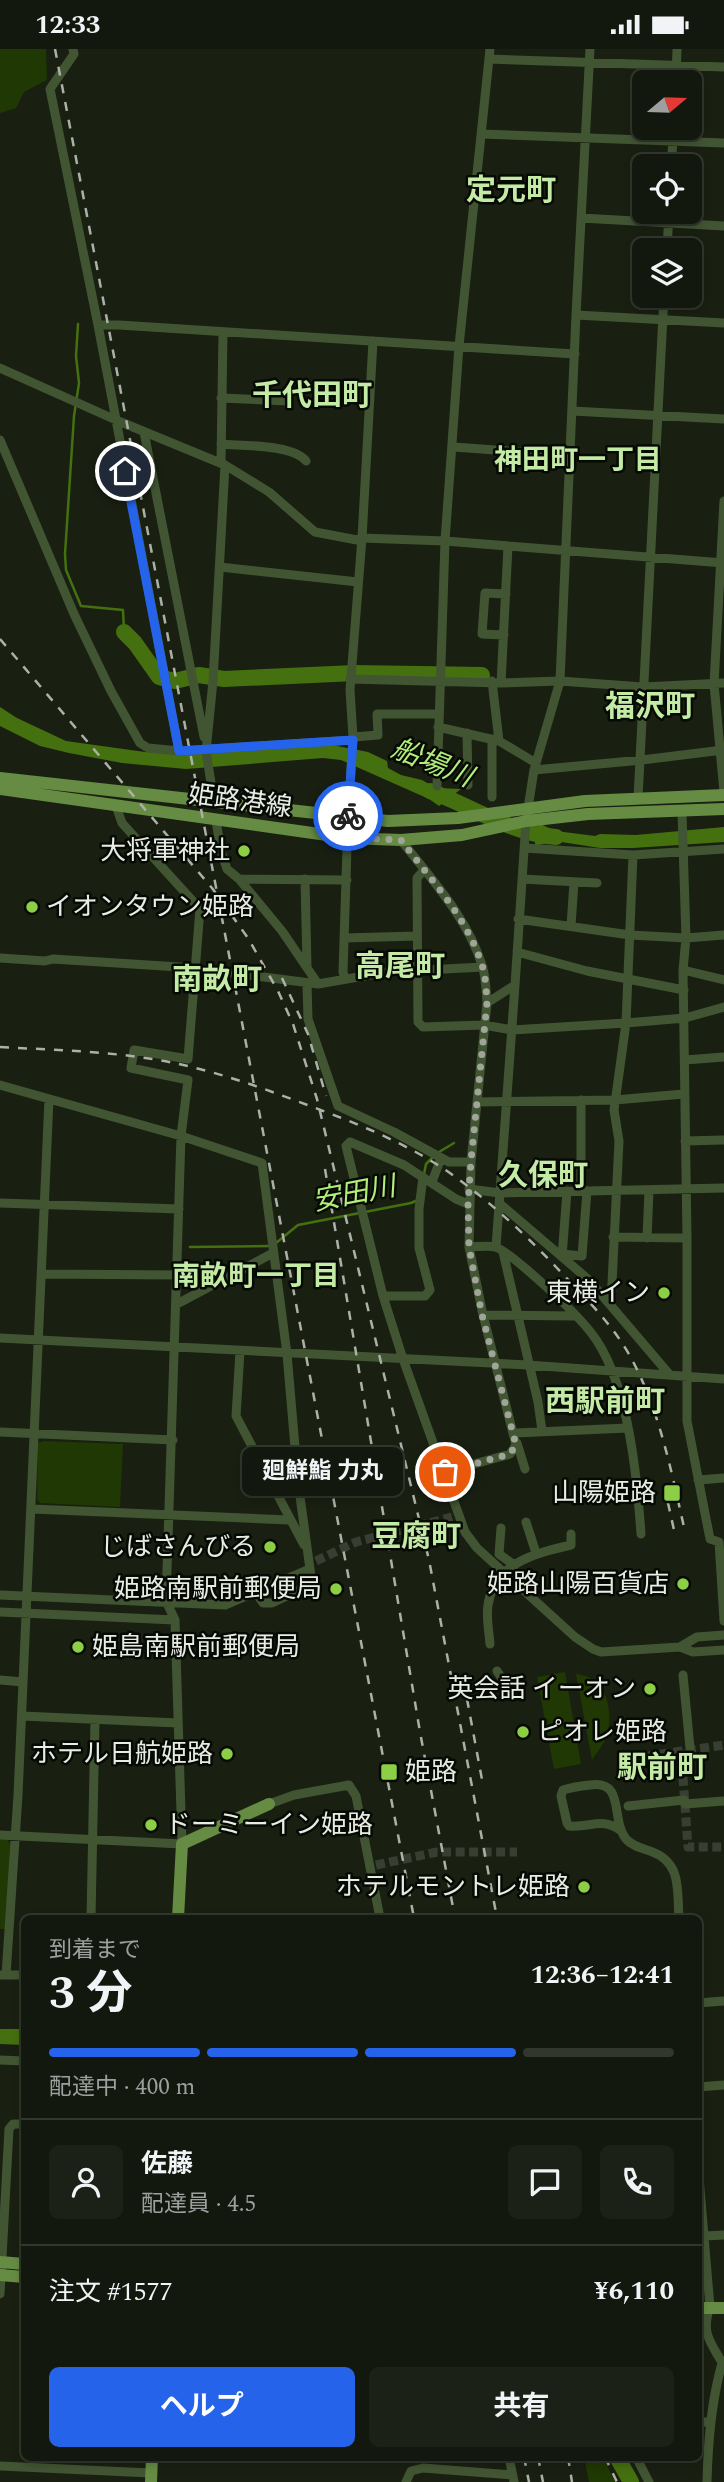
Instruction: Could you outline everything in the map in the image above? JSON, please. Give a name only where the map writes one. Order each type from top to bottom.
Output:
[{"type":"main road","name":"姫路港線","points":[[0,778],[388,821],[458,818],[529,807],[638,798],[724,794]]},
{"type":"main road","name":"姫路港線","points":[[0,789],[348,838],[401,840],[462,835],[526,821],[588,814],[724,809]]},
{"type":"main road","points":[[178,1915],[182,1845],[269,1804]]},
{"type":"main road","points":[[1,2268],[21,2265]]},
{"type":"main road","points":[[1,2268],[21,2276]]},
{"type":"main road","points":[[704,2308],[724,2308]]},
{"type":"street","points":[[73,49],[74,54],[50,89],[179,751]]},
{"type":"street","points":[[542,1431],[538,1402],[499,1249],[499,1203],[526,821],[535,766],[560,681],[590,49]]},
{"type":"street","points":[[677,49],[677,70]]},
{"type":"street","points":[[437,786],[445,541],[459,346],[489,54],[590,62],[724,67]]},
{"type":"street","points":[[672,154],[673,140],[724,143],[724,133]]},
{"type":"street","points":[[481,134],[632,139]]},
{"type":"street","points":[[581,218],[632,217]]},
{"type":"street","points":[[702,222],[724,226]]},
{"type":"street","points":[[638,798],[663,308]]},
{"type":"street","points":[[576,315],[724,323]]},
{"type":"street","points":[[98,325],[575,354]]},
{"type":"street","points":[[206,750],[213,678],[225,465],[221,462],[223,332]]},
{"type":"street","points":[[345,979],[343,972],[348,817],[353,740],[350,679],[362,538],[373,341]]},
{"type":"street","points":[[0,368],[225,465],[269,492],[315,532],[358,540],[445,541],[722,562]]},
{"type":"street","points":[[222,398],[288,401]]},
{"type":"street","points":[[572,411],[724,419]]},
{"type":"street","points":[[144,432],[193,677],[214,802]]},
{"type":"street","points":[[0,440],[74,614],[111,691],[140,743],[148,748],[179,751],[353,740],[378,735],[377,714],[438,714]]},
{"type":"street","points":[[221,444],[289,451],[306,461]]},
{"type":"street","points":[[453,447],[570,455]]},
{"type":"street","points":[[724,501],[719,684],[724,794]]},
{"type":"street","points":[[492,797],[497,682],[504,635],[508,546]]},
{"type":"street","points":[[220,568],[358,582]]},
{"type":"street","points":[[504,635],[482,634],[485,593],[506,594]]},
{"type":"street","points":[[350,679],[440,682],[560,681],[643,687],[719,684]]},
{"type":"street","points":[[438,727],[496,740],[535,766],[642,760],[722,750]]},
{"type":"street","points":[[467,733],[468,785]]},
{"type":"street","points":[[0,1835],[182,1845],[174,1620],[166,1601],[181,1136],[188,1080],[131,1068],[134,1050],[188,1059],[200,909],[122,823],[116,806]]},
{"type":"street","points":[[682,812],[686,938],[683,969],[687,1421],[698,1479],[718,1541],[724,1622]]},
{"type":"street","points":[[216,821],[227,869],[239,879],[282,931],[318,985]]},
{"type":"street","points":[[401,840],[457,913],[483,967],[487,1003],[471,1161],[469,1247],[482,1315],[525,1469]]},
{"type":"street","points":[[525,848],[633,855],[724,849]]},
{"type":"street","points":[[611,1304],[619,1141],[614,1110],[626,1023],[633,855]]},
{"type":"street","points":[[424,870],[417,878],[418,1022],[423,1027],[484,1025],[512,1030],[626,1023],[685,1018],[724,1007]]},
{"type":"street","points":[[239,879],[346,880]]},
{"type":"street","points":[[305,879],[307,969]]},
{"type":"street","points":[[522,879],[597,883]]},
{"type":"street","points":[[571,926],[574,882]]},
{"type":"street","points":[[519,919],[630,935],[686,938],[724,935]]},
{"type":"street","points":[[344,938],[417,936]]},
{"type":"street","points":[[517,953],[587,971],[684,990]]},
{"type":"street","points":[[0,958],[195,968],[307,985],[387,972],[483,967]]},
{"type":"street","points":[[683,969],[724,980]]},
{"type":"street","points":[[307,985],[308,1019],[338,1106],[449,1162],[471,1161]]},
{"type":"street","points":[[487,1003],[515,985]]},
{"type":"street","points":[[685,1060],[724,1057]]},
{"type":"street","points":[[0,1085],[181,1136],[261,1163],[312,1584],[272,1603],[263,1603],[259,1597],[260,1590]]},
{"type":"street","points":[[477,1102],[615,1100],[684,1094]]},
{"type":"street","points":[[21,1975],[3,1975],[16,1837],[50,1099]]},
{"type":"street","points":[[562,1256],[582,1257],[584,1191],[581,1100]]},
{"type":"street","points":[[685,1141],[724,1140]]},
{"type":"street","points":[[468,1204],[404,1165],[350,1142],[346,1146],[383,1296],[403,1359],[469,1538],[585,1644],[601,1652],[680,1647],[693,1652],[724,1650]]},
{"type":"street","points":[[383,1296],[425,1296],[430,1290],[419,1248],[419,1209],[427,1180],[441,1158]]},
{"type":"street","points":[[469,1189],[500,1193],[724,1188]]},
{"type":"street","points":[[647,1238],[649,1190]]},
{"type":"street","points":[[562,1256],[567,1191]]},
{"type":"street","points":[[0,1203],[179,1209]]},
{"type":"street","points":[[499,1203],[589,1280],[668,1374]]},
{"type":"street","points":[[613,1237],[687,1238]]},
{"type":"street","points":[[469,1247],[499,1249],[559,1299],[597,1341],[612,1371],[627,1428],[638,1485],[641,1534]]},
{"type":"street","points":[[177,1304],[273,1253]]},
{"type":"street","points":[[42,1274],[178,1275]]},
{"type":"street","points":[[482,1315],[574,1316]]},
{"type":"street","points":[[0,1338],[528,1364],[724,1379]]},
{"type":"street","points":[[240,1351],[236,1416],[306,1549]]},
{"type":"street","points":[[516,1437],[542,1431],[627,1428]]},
{"type":"street","points":[[0,1432],[173,1440]]},
{"type":"street","points":[[445,1472],[507,1455],[515,1450],[516,1437]]},
{"type":"street","points":[[698,1479],[724,1478]]},
{"type":"street","points":[[32,1509],[289,1520]]},
{"type":"street","points":[[526,1522],[536,1553]]},
{"type":"street","points":[[501,1528],[499,1554],[514,1565]]},
{"type":"street","points":[[491,1644],[484,1608],[491,1591],[514,1565],[536,1553],[571,1545],[570,1534]]},
{"type":"street","points":[[0,1595],[225,1605],[310,1569]]},
{"type":"street","points":[[0,1612],[174,1620]]},
{"type":"street","points":[[680,1647],[697,1637],[724,1635]]},
{"type":"street","points":[[497,1671],[505,1683]]},
{"type":"street","points":[[683,1675],[690,1748]]},
{"type":"street","points":[[0,1680],[23,1682]]},
{"type":"street","points":[[22,1716],[178,1723]]},
{"type":"street","points":[[91,1915],[95,1720]]},
{"type":"street","points":[[620,1830],[613,1793],[608,1786],[600,1783],[563,1790],[561,1796],[569,1826],[611,1824],[620,1830],[632,1845],[668,1859],[677,1880],[679,1915]]},
{"type":"street","points":[[269,1804],[294,1795],[349,1785],[356,1796],[379,1915]]},
{"type":"street","points":[[628,1806],[724,1801]]},
{"type":"street","points":[[702,2003],[724,2001]]},
{"type":"street","points":[[0,2060],[21,2061]]},
{"type":"street","points":[[702,2087],[724,2085]]},
{"type":"street","points":[[0,2294],[9,2129],[13,2124],[21,2124]]},
{"type":"street","points":[[702,2206],[707,2337],[723,2365],[714,2392],[709,2422],[707,2482]]},
{"type":"street","points":[[705,2236],[724,2235]]},
{"type":"street","points":[[702,2422],[709,2422]]},
{"type":"street","points":[[406,2482],[411,2472],[423,2468],[513,2479],[510,2461]]},
{"type":"street","points":[[638,2461],[649,2482]]},
{"type":"street","points":[[0,2466],[151,2478]]},
{"type":"shaded area","points":[[0,49],[46,49],[47,80],[24,92],[16,108],[0,113]]},
{"type":"shaded area","name":"船場川","points":[[0,707],[66,741],[145,752],[198,754],[332,745],[368,752],[387,761],[388,768],[401,775],[422,780],[436,788],[461,789],[439,806],[341,760],[323,758],[186,769],[122,763],[40,746],[0,726]]},
{"type":"shaded area","points":[[540,824],[556,831],[595,836],[724,827],[724,842],[600,848],[555,841],[535,846],[535,829]]},
{"type":"shaded area","points":[[38,1443],[123,1444],[120,1507],[40,1503],[37,1499]]},
{"type":"shaded area","points":[[565,1672],[581,1764],[554,1769],[537,1677]]},
{"type":"shaded area","points":[[576,1674],[594,1681],[601,1688],[608,1705],[607,1735],[592,1760]]},
{"type":"shaded area","points":[[0,1838],[10,1843],[6,1929],[0,1929]]},
{"type":"shaded area","points":[[0,2029],[21,2029],[21,2045],[0,2044]]},
{"type":"shaded area","points":[[585,2461],[605,2461],[615,2482],[589,2482]]},
{"type":"waterway","points":[[78,324],[76,356],[79,383],[74,416],[66,570],[81,606],[123,610],[124,632]]},
{"type":"waterway","points":[[124,632],[159,677],[175,681],[199,675],[224,679],[355,673],[482,675]]},
{"type":"waterway","name":"船場川","points":[[430,791],[524,831],[556,837]]},
{"type":"waterway","name":"安田川","points":[[439,1152],[454,1143]]},
{"type":"waterway","name":"安田川","points":[[424,1174],[426,1164],[434,1156]]},
{"type":"waterway","name":"安田川","points":[[276,1243],[298,1225],[418,1200]]},
{"type":"waterway","name":"安田川","points":[[190,1247],[271,1246]]},
{"type":"waterway","points":[[619,2461],[631,2482]]},
{"type":"tunnel","points":[[316,1561],[356,1542],[452,1517]]},
{"type":"tunnel","points":[[620,1760],[724,1745]]},
{"type":"tunnel","points":[[681,1750],[688,1847],[724,1847]]},
{"type":"tunnel","points":[[376,1865],[437,1852],[517,1852]]},
{"type":"railway","points":[[55,49],[413,1915]]},
{"type":"railway","points":[[0,639],[212,888],[248,938],[293,1024],[317,1099],[429,1560],[496,1915]]},
{"type":"railway","points":[[282,978],[308,1034],[326,1096]]},
{"type":"railway","points":[[0,1047],[138,1057],[216,1073],[362,1126],[444,1169],[530,1240],[596,1309],[614,1332],[630,1356],[649,1397],[669,1462],[684,1527]]},
{"type":"railway","points":[[325,1169],[420,1732],[454,1915]]},
{"type":"railway","points":[[664,1485],[674,1530]]},
{"type":"railway","points":[[467,1699],[483,1785]]},
{"type":"railway","points":[[525,2461],[529,2482]]},
{"type":"railway","points":[[539,2461],[543,2482]]},
{"type":"railway","points":[[569,2461],[572,2482]]},
{"type":"railway","points":[[607,2461],[617,2482]]},
{"type":"way so far","points":[[348,816],[348,838],[401,840],[457,913],[475,947],[486,984],[487,1003],[468,1204],[469,1247],[482,1315],[497,1364],[516,1445],[510,1454],[445,1472]]},
{"type":"place","name":"大将軍神社","points":[[244,851]]},
{"type":"place","name":"イオンタウン姫路","points":[[32,907]]},
{"type":"place","name":"東横イン","points":[[664,1293]]},
{"type":"place","name":"廻鮮鮨 力丸","points":[[445,1472]]},
{"type":"place","name":"山陽姫路","points":[[672,1493]]},
{"type":"place","name":"じばさんびる","points":[[270,1547]]},
{"type":"place","name":"姫路山陽百貨店","points":[[683,1584]]},
{"type":"place","name":"姫路南駅前郵便局","points":[[336,1589]]},
{"type":"place","name":"姫島南駅前郵便局","points":[[78,1647]]},
{"type":"place","name":"英会話 イーオン","points":[[650,1689]]},
{"type":"place","name":"ピオレ姫路","points":[[523,1732]]},
{"type":"place","name":"ホテル日航姫路","points":[[227,1754]]},
{"type":"place","name":"姫路","points":[[389,1772]]},
{"type":"place","name":"ドーミーイン姫路","points":[[151,1825]]},
{"type":"place","name":"ホテルモントレ姫路","points":[[584,1887]]},
{"type":"district","name":"定元町","points":[[511,191]]},
{"type":"district","name":"千代田町","points":[[312,396]]},
{"type":"district","name":"神田町一丁目","points":[[578,460]]},
{"type":"district","name":"福沢町","points":[[650,707]]},
{"type":"district","name":"高尾町","points":[[400,967]]},
{"type":"district","name":"南畝町","points":[[217,980]]},
{"type":"district","name":"久保町","points":[[543,1176]]},
{"type":"district","name":"南畝町一丁目","points":[[256,1276]]},
{"type":"district","name":"西駅前町","points":[[605,1402]]},
{"type":"district","name":"豆腐町","points":[[416,1537]]},
{"type":"district","name":"駅前町","points":[[662,1768]]},
{"type":"route","points":[[125,471],[179,751],[353,740],[348,816]]}]
